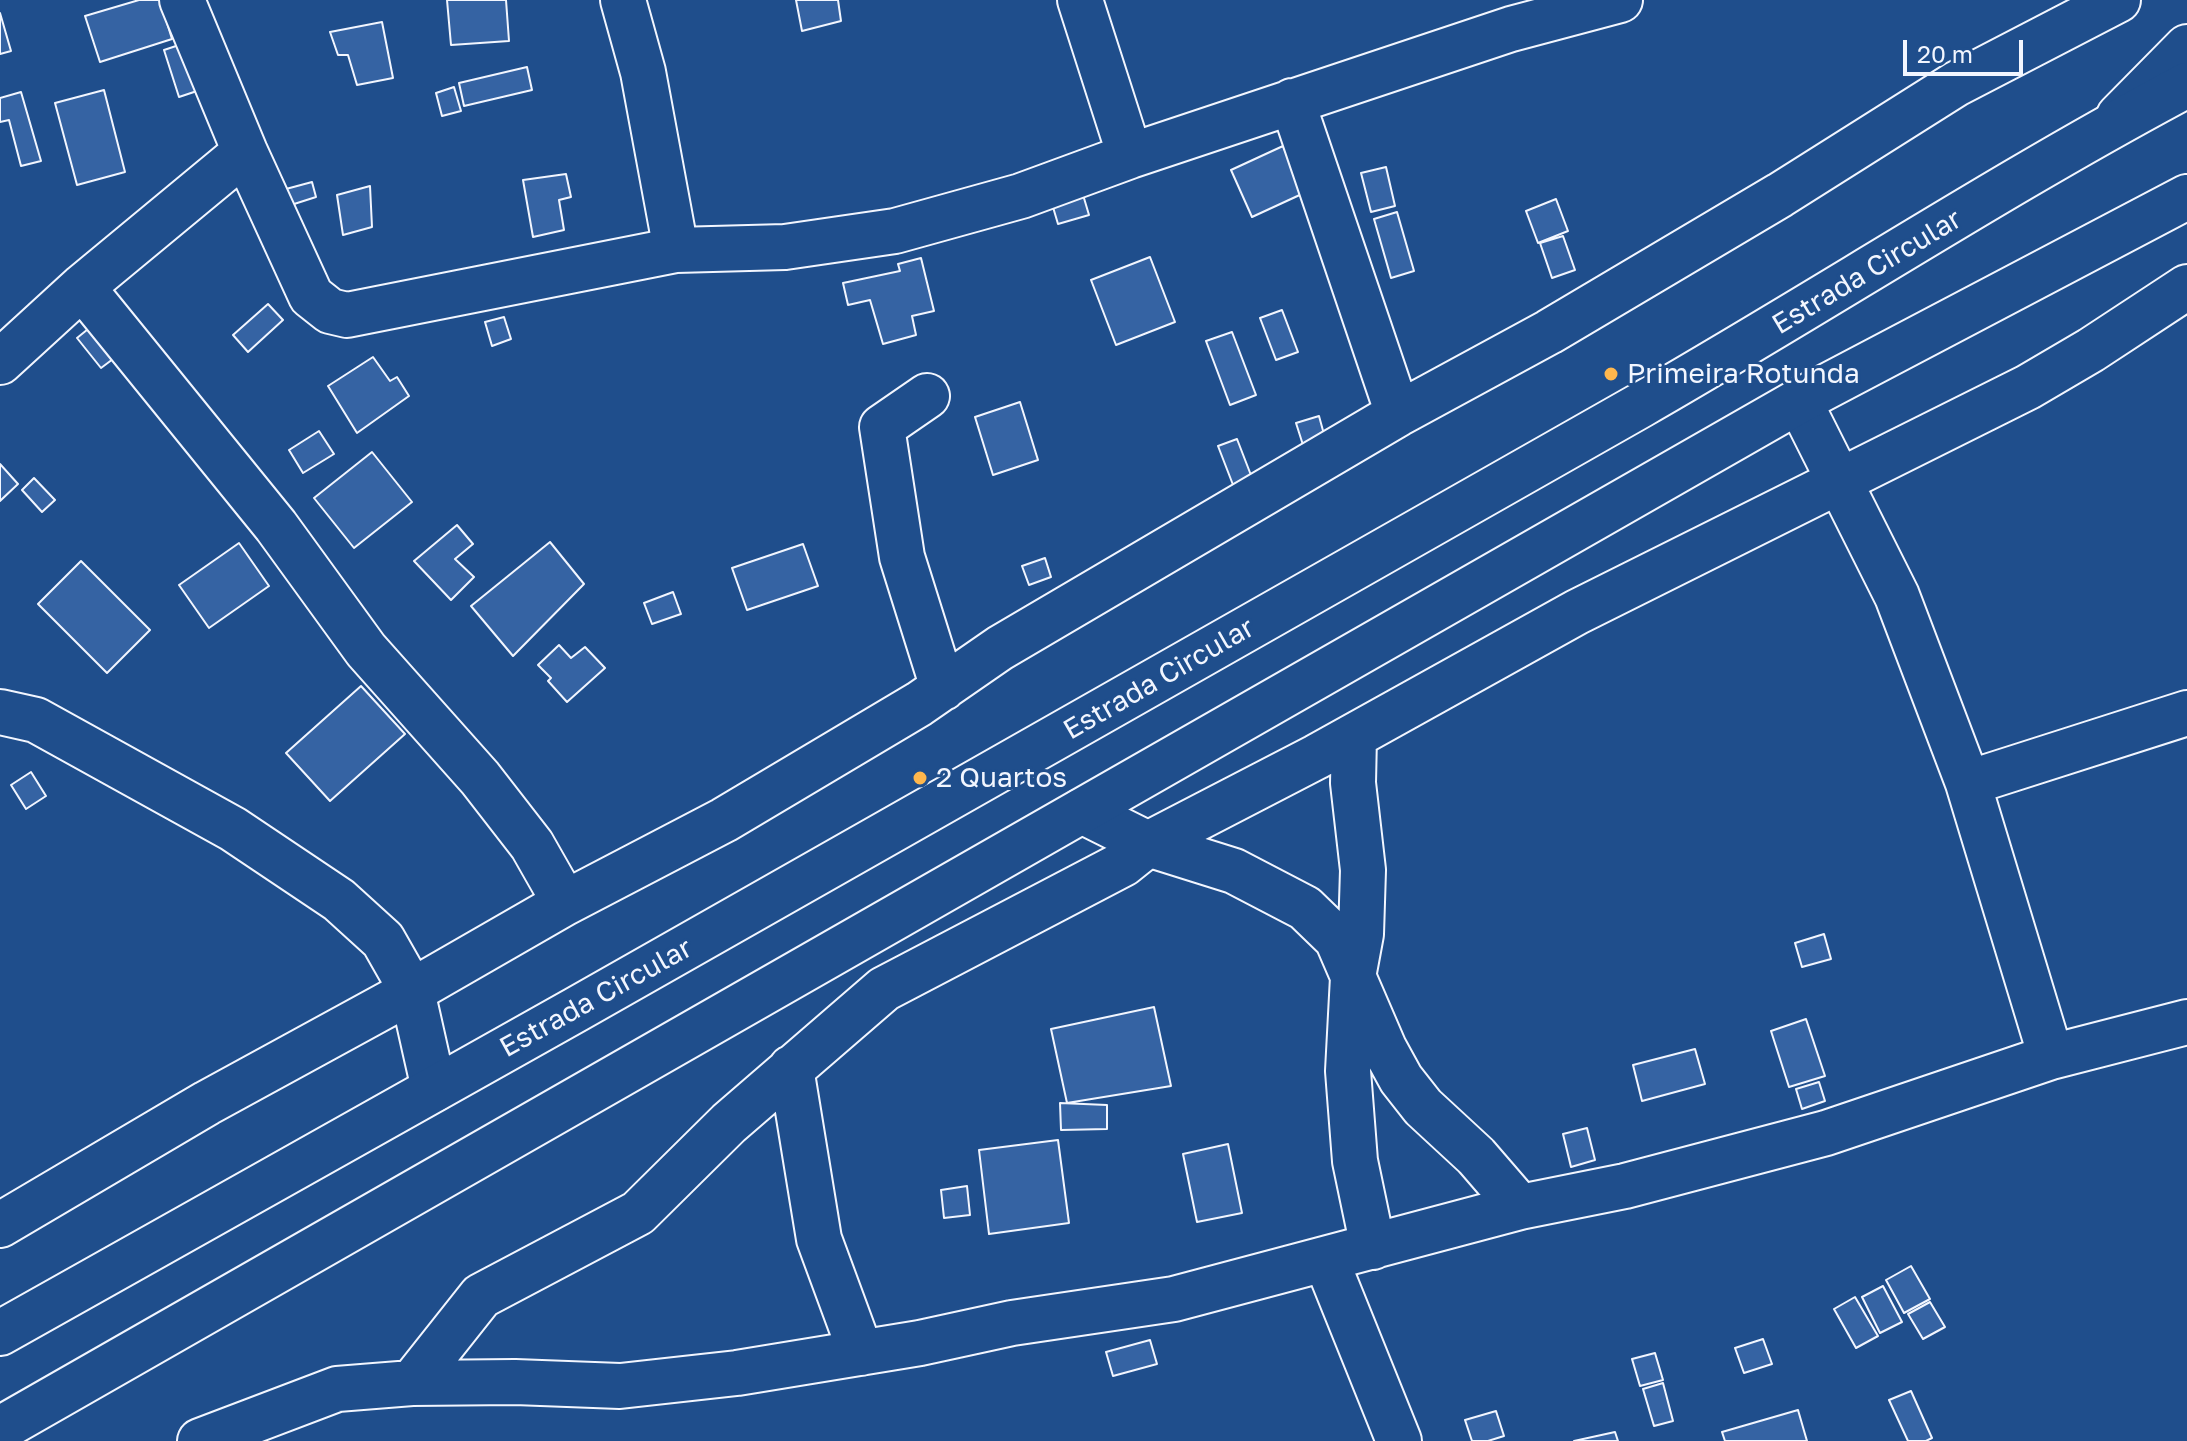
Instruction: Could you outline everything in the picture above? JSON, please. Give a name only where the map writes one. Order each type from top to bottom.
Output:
[{"type":"street","points":[[182,0],[245,152],[311,296],[330,311],[347,315],[676,250],[785,247],[895,231],[1021,196],[1130,156],[1511,29],[1620,0]]},
{"type":"street","points":[[623,0],[643,72],[676,250]]},
{"type":"street","points":[[1080,0],[1130,156]]},
{"type":"street","points":[[0,1225],[207,1103],[565,903],[724,820],[943,688],[1000,648],[1398,414],[1549,332],[1780,195],[1956,84],[2118,0]]},
{"type":"street","points":[[2108,127],[2187,47]]},
{"type":"street","name":"Estrada Circular","points":[[0,1333],[1752,342],[2108,127],[2187,85]]},
{"type":"street","points":[[1292,101],[1398,414]]},
{"type":"street","points":[[0,362],[82,287],[245,152]]},
{"type":"street","points":[[0,1429],[1799,401],[2187,197]]},
{"type":"street","points":[[82,287],[276,526],[366,650],[489,789],[532,845],[565,903]]},
{"type":"street","points":[[412,1383],[481,1296],[638,1213],[729,1123],[884,989],[1123,864],[1148,844],[1354,736],[1577,612],[2028,387],[2187,287]]},
{"type":"street","points":[[0,315],[50,318]]},
{"type":"street","points":[[927,396],[882,427],[902,557],[943,688]]},
{"type":"street","points":[[1799,401],[1897,596],[1968,783],[2051,1057]]},
{"type":"street","points":[[0,712],[36,720],[233,829],[339,900],[383,940],[412,991],[434,1089]]},
{"type":"street","points":[[1968,783],[2187,713]]},
{"type":"street","points":[[1354,736],[1353,783],[1363,870],[1361,934],[1353,977],[1348,1071],[1355,1161],[1373,1247]]},
{"type":"street","points":[[1082,811],[1148,844],[1234,871],[1305,908],[1337,939],[1384,1048],[1401,1079],[1423,1107],[1476,1156],[1520,1207]]},
{"type":"street","points":[[210,1439],[337,1389],[412,1383],[515,1382],[620,1386],[737,1373],[920,1343],[1012,1323],[1174,1299],[1520,1207],[1625,1186],[1826,1133],[2051,1057],[2187,1022]]},
{"type":"street","points":[[791,1068],[819,1239],[861,1353]]},
{"type":"street","points":[[1326,1260],[1399,1441]]},
{"type":"building","points":[[139,0],[160,0],[172,39],[100,62],[85,16]]},
{"type":"building","points":[[447,0],[506,0],[509,41],[451,45]]},
{"type":"building","points":[[796,0],[838,0],[841,21],[802,31]]},
{"type":"building","points":[[0,13],[11,51],[0,54]]},
{"type":"building","points":[[382,22],[393,78],[357,85],[348,55],[338,55],[330,32]]},
{"type":"building","points":[[185,43],[200,90],[179,97],[164,50]]},
{"type":"building","points":[[527,67],[532,90],[464,106],[459,83]]},
{"type":"building","points":[[454,87],[461,111],[442,116],[436,93]]},
{"type":"building","points":[[104,90],[125,172],[77,185],[55,103]]},
{"type":"building","points":[[21,92],[41,161],[21,166],[9,120],[0,122],[0,98]]},
{"type":"building","points":[[1283,146],[1304,193],[1252,217],[1231,170]]},
{"type":"building","points":[[1386,167],[1395,206],[1371,212],[1361,173]]},
{"type":"building","points":[[566,174],[571,197],[559,200],[564,230],[533,237],[523,180]]},
{"type":"building","points":[[312,182],[316,197],[291,205],[286,189]]},
{"type":"building","points":[[370,186],[372,227],[343,235],[337,195]]},
{"type":"building","points":[[1081,188],[1089,215],[1058,224],[1050,197]]},
{"type":"building","points":[[1556,199],[1568,231],[1538,243],[1526,211]]},
{"type":"building","points":[[1397,212],[1414,271],[1391,278],[1374,219]]},
{"type":"building","points":[[1563,236],[1575,270],[1552,278],[1540,243]]},
{"type":"building","points":[[1150,257],[1175,322],[1116,345],[1091,280]]},
{"type":"building","points":[[921,258],[934,311],[912,316],[916,335],[883,344],[870,300],[848,305],[843,283],[900,271],[898,264]]},
{"type":"building","points":[[268,304],[283,320],[248,352],[233,335]]},
{"type":"building","points":[[1282,310],[1298,352],[1276,360],[1260,318]]},
{"type":"building","points":[[504,317],[511,339],[492,346],[485,322]]},
{"type":"building","points":[[93,325],[117,356],[101,368],[77,338]]},
{"type":"building","points":[[1232,332],[1256,395],[1230,405],[1206,341]]},
{"type":"building","points":[[373,357],[390,381],[397,377],[409,396],[357,433],[328,386]]},
{"type":"building","points":[[1020,402],[1038,460],[993,475],[975,417]]},
{"type":"building","points":[[1319,416],[1325,438],[1303,445],[1296,423]]},
{"type":"building","points":[[319,431],[334,454],[303,473],[289,450]]},
{"type":"building","points":[[1237,439],[1254,483],[1235,490],[1218,446]]},
{"type":"building","points":[[372,452],[412,502],[354,548],[314,498]]},
{"type":"building","points":[[0,464],[18,484],[0,501]]},
{"type":"building","points":[[34,478],[55,500],[42,512],[22,490]]},
{"type":"building","points":[[457,525],[473,544],[455,559],[474,577],[451,600],[414,561]]},
{"type":"building","points":[[550,542],[584,584],[513,656],[471,606]]},
{"type":"building","points":[[239,543],[269,586],[209,628],[179,585]]},
{"type":"building","points":[[803,544],[818,586],[747,610],[732,568]]},
{"type":"building","points":[[1045,558],[1051,577],[1029,585],[1022,566]]},
{"type":"building","points":[[81,561],[150,630],[107,673],[38,604]]},
{"type":"building","points":[[673,592],[681,614],[652,624],[644,603]]},
{"type":"building","points":[[559,645],[571,658],[585,647],[605,668],[567,702],[538,665]]},
{"type":"building","points":[[361,686],[405,734],[330,801],[286,753]]},
{"type":"building","points":[[31,772],[46,796],[26,809],[11,785]]},
{"type":"building","points":[[1824,934],[1831,959],[1802,967],[1795,943]]},
{"type":"building","points":[[1154,1007],[1171,1086],[1067,1103],[1051,1029]]},
{"type":"building","points":[[1806,1019],[1825,1076],[1789,1087],[1771,1031]]},
{"type":"building","points":[[1695,1049],[1705,1084],[1642,1101],[1633,1065]]},
{"type":"building","points":[[1819,1082],[1825,1101],[1802,1109],[1796,1089]]},
{"type":"building","points":[[1060,1103],[1107,1105],[1107,1129],[1061,1130]]},
{"type":"building","points":[[1587,1128],[1595,1160],[1571,1167],[1563,1134]]},
{"type":"building","points":[[1058,1140],[1069,1223],[989,1234],[979,1150]]},
{"type":"building","points":[[1228,1144],[1242,1213],[1197,1222],[1183,1154]]},
{"type":"building","points":[[967,1186],[970,1215],[944,1218],[941,1190]]},
{"type":"building","points":[[1911,1266],[1930,1299],[1904,1313],[1886,1280]]},
{"type":"building","points":[[1883,1286],[1902,1322],[1880,1333],[1862,1297]]},
{"type":"building","points":[[1855,1297],[1878,1336],[1856,1348],[1834,1309]]},
{"type":"building","points":[[1930,1302],[1945,1327],[1923,1339],[1908,1314]]},
{"type":"building","points":[[1763,1339],[1772,1364],[1744,1373],[1735,1348]]},
{"type":"building","points":[[1150,1340],[1157,1364],[1113,1376],[1106,1352]]},
{"type":"building","points":[[1655,1353],[1663,1380],[1640,1386],[1632,1359]]},
{"type":"building","points":[[1663,1383],[1673,1421],[1654,1426],[1643,1389]]},
{"type":"building","points":[[1911,1391],[1932,1438],[1926,1441],[1908,1441],[1889,1400]]},
{"type":"building","points":[[1798,1410],[1807,1441],[1725,1441],[1722,1432]]},
{"type":"building","points":[[1496,1411],[1504,1436],[1488,1441],[1472,1441],[1465,1420]]},
{"type":"building","points":[[1615,1432],[1618,1441],[1574,1441]]},
{"type":"place","name":"Primeira Rotunda","points":[[1611,374]]},
{"type":"place","name":"2 Quartos","points":[[920,778]]}]
